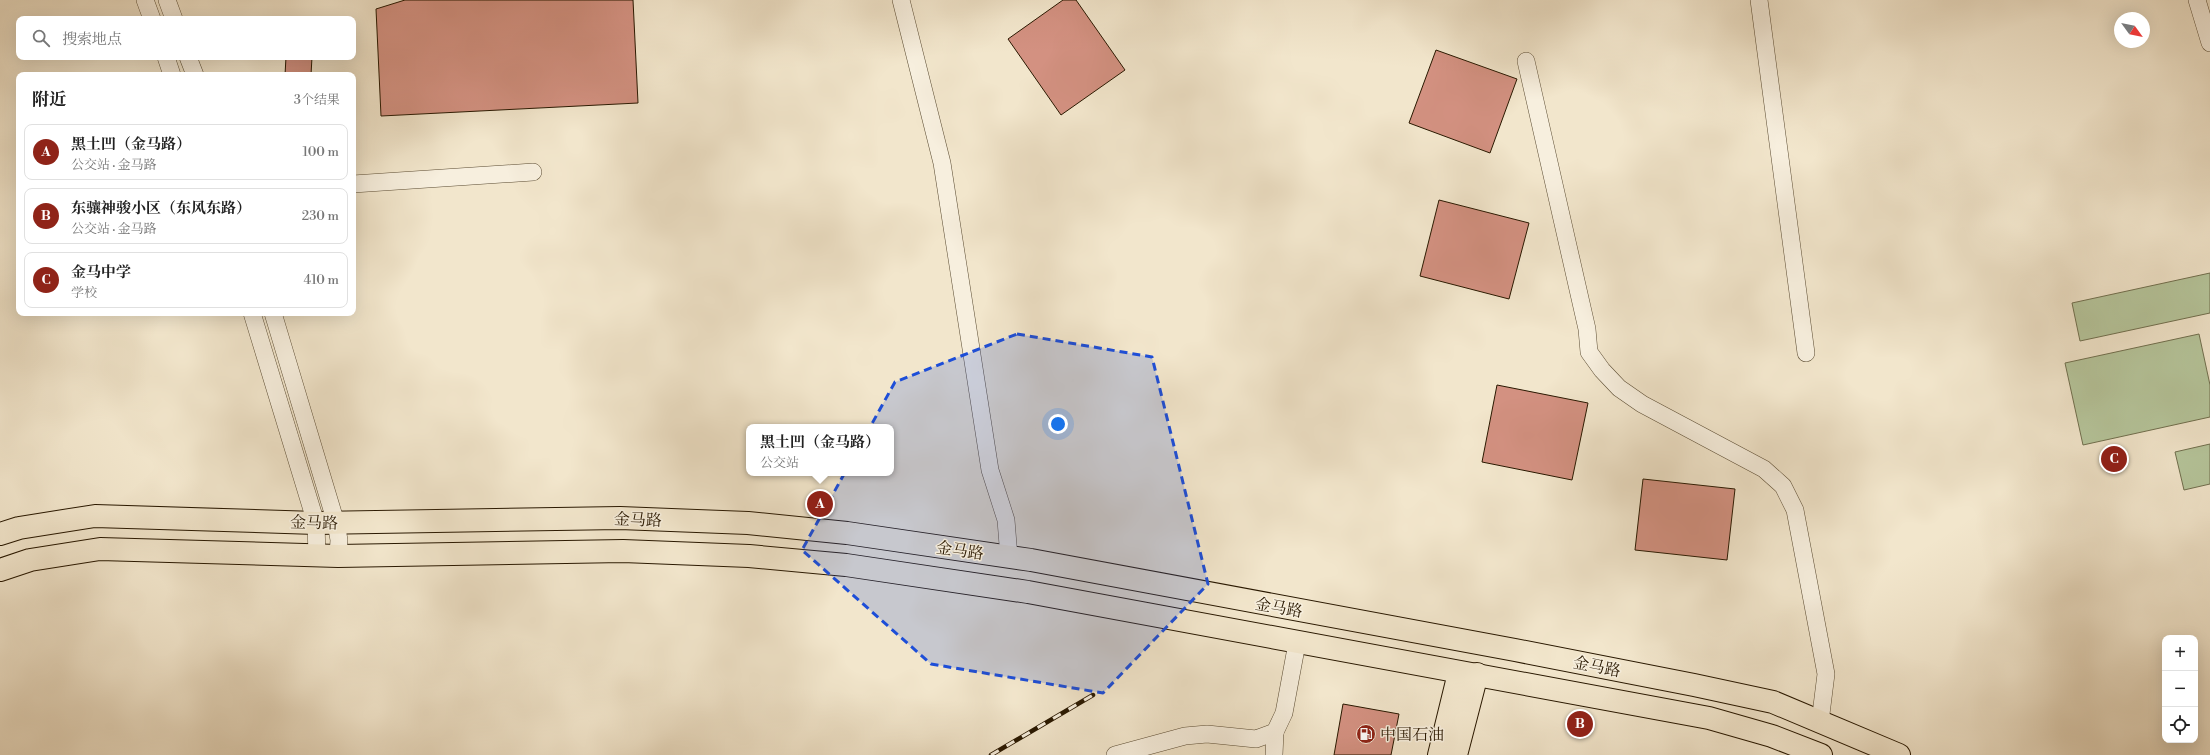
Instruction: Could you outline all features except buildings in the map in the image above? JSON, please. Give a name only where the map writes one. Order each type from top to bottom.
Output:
[{"type":"main road","name":"金马路","points":[[0,534],[19,528],[95,516],[326,523],[620,518],[748,523],[847,533],[1009,557],[1515,650],[1773,702],[1899,755]]},
{"type":"main road","name":"金马路","points":[[0,570],[30,560],[100,549],[327,556],[623,551],[749,556],[846,565],[1020,591],[1709,718],[1772,736],[1821,755]]},
{"type":"main road","points":[[1439,755],[1468,674]]},
{"type":"main road","points":[[1456,755],[1468,674]]},
{"type":"street","points":[[145,0],[151,16]]},
{"type":"street","points":[[167,0],[173,16]]},
{"type":"street","points":[[901,0],[942,163],[990,470],[1006,520],[1009,557]]},
{"type":"street","points":[[1759,0],[1806,353]]},
{"type":"street","points":[[2197,0],[2206,15],[2210,42]]},
{"type":"street","points":[[167,60],[171,72]]},
{"type":"street","points":[[189,60],[194,72]]},
{"type":"street","points":[[1526,61],[1587,329],[1589,352],[1602,370],[1619,388],[1642,404],[1764,468],[1783,486],[1795,510],[1826,674],[1820,722]]},
{"type":"street","points":[[356,184],[533,172]]},
{"type":"street","points":[[253,316],[326,523],[339,540],[327,556]]},
{"type":"street","points":[[274,316],[326,523]]},
{"type":"street","points":[[1274,755],[1275,732],[1284,713],[1296,643]]},
{"type":"street","points":[[1114,755],[1185,736],[1206,734],[1256,739],[1275,732]]},
{"type":"highlighted area","points":[[1017,334],[1152,357],[1208,584],[1103,693],[931,664],[802,550],[895,382]]},
{"type":"green space","points":[[2210,273],[2210,313],[2080,341],[2072,303]]},
{"type":"green space","points":[[2199,334],[2210,385],[2210,417],[2083,445],[2065,363]]},
{"type":"green space","points":[[2210,444],[2210,484],[2184,490],[2175,452]]},
{"type":"railway","points":[[991,755],[1093,695]]},
{"type":"place","name":"金马中学","points":[[2114,459]]},
{"type":"place","name":"黑土凹（金马路）","points":[[820,504]]},
{"type":"place","name":"东骧神骏小区（东风东路）","points":[[1580,724]]},
{"type":"place","name":"中国石油","points":[[1366,734]]}]
